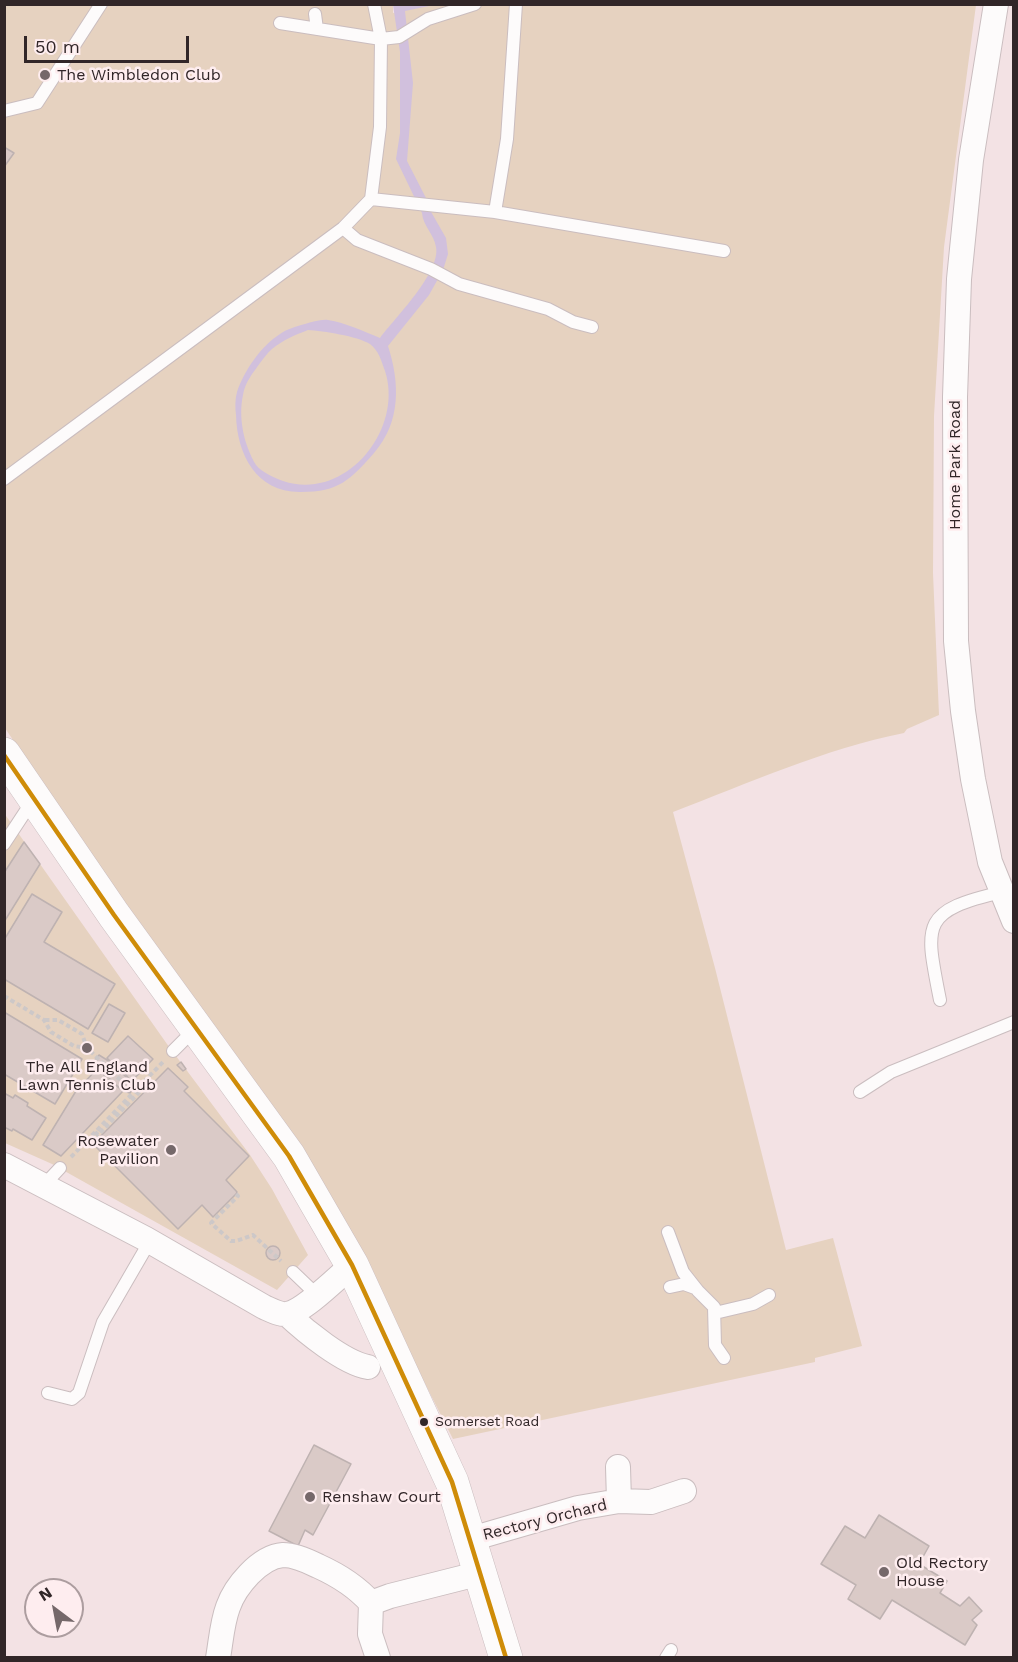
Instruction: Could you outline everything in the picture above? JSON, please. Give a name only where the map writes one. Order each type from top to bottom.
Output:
[{"type":"street","name":"Home Park Road","points":[[996,4],[971,160],[959,279],[955,397],[956,641],[973,779],[990,862],[1014,921]]},
{"type":"street","points":[[4,754],[114,915],[289,1156],[352,1265],[452,1482],[506,1658]]},
{"type":"street","points":[[4,1165],[52,1176],[150,1241],[264,1307],[286,1314],[303,1329],[342,1355],[359,1365],[368,1367]]},
{"type":"street","points":[[286,1314],[299,1309],[352,1265]]},
{"type":"street","name":"Rectory Orchard","points":[[618,1467],[619,1501]]},
{"type":"street","name":"Rectory Orchard","points":[[471,1539],[578,1508],[619,1501],[651,1502],[684,1491]]},
{"type":"street","points":[[218,1658],[228,1607],[237,1589],[248,1574],[282,1555],[305,1560],[360,1590],[371,1603],[370,1634],[378,1658]]},
{"type":"street","points":[[371,1603],[481,1573]]},
{"type":"lane","points":[[4,111],[37,103],[101,4]]},
{"type":"lane","points":[[4,479],[343,228],[371,199],[380,128],[381,39],[374,4]]},
{"type":"lane","points":[[280,23],[381,39],[399,37],[428,19],[475,4]]},
{"type":"lane","points":[[495,212],[507,139],[516,4]]},
{"type":"lane","points":[[315,14],[317,29]]},
{"type":"lane","points":[[371,199],[495,212],[724,251]]},
{"type":"lane","points":[[343,228],[357,240],[430,268],[459,284],[548,309],[573,322],[592,327]]},
{"type":"lane","points":[[4,844],[34,798]]},
{"type":"lane","points":[[940,1000],[930,954],[930,932],[934,922],[943,914],[969,900],[1002,892]]},
{"type":"lane","points":[[860,1092],[891,1072],[1014,1022]]},
{"type":"lane","points":[[173,1052],[196,1028]]},
{"type":"lane","points":[[668,1232],[683,1272],[714,1307],[715,1345],[724,1358]]},
{"type":"lane","points":[[48,1392],[72,1400],[79,1393],[103,1322],[150,1241]]},
{"type":"lane","points":[[293,1272],[317,1295]]},
{"type":"lane","points":[[670,1287],[684,1284],[695,1288]]},
{"type":"lane","points":[[715,1313],[753,1304],[769,1294]]},
{"type":"path","points":[[4,996],[44,1020],[51,1032],[74,1046],[87,1048]]},
{"type":"path","points":[[44,1020],[58,1020],[82,1034],[87,1048],[136,1095]]},
{"type":"path","points":[[52,1176],[95,1132],[136,1095],[147,1078],[173,1052]]},
{"type":"path","points":[[236,1194],[238,1196],[212,1222],[231,1241],[250,1235],[256,1237],[293,1272]]},
{"type":"shaded area","points":[[393,4],[393,13],[434,4],[976,5],[944,247],[934,416],[933,573],[939,715],[907,729],[904,733],[816,757],[673,812],[786,1250],[833,1238],[862,1346],[815,1358],[815,1362],[453,1439],[401,1336],[269,1101],[206,1018],[81,842],[5,728],[4,5]]},
{"type":"shaded area","points":[[393,5],[434,5],[405,11],[413,83],[407,161],[446,238],[448,254],[443,270],[429,295],[388,346],[395,374],[396,402],[383,441],[358,470],[343,483],[325,490],[286,491],[261,479],[252,469],[240,444],[235,409],[236,398],[240,384],[249,368],[266,345],[280,334],[317,321],[328,320],[341,323],[380,338],[424,282],[436,257],[435,242],[396,159],[400,133],[400,52]],"holes":[[[308,330],[349,336],[370,344],[381,359],[389,393],[386,416],[378,437],[365,456],[348,471],[328,481],[306,485],[280,480],[258,468],[248,449],[241,413],[247,382],[269,352],[280,343]]]},
{"type":"shaded area","name":"The All England Lawn Tennis Club","points":[[4,813],[167,1044],[250,1155],[272,1189],[308,1255],[277,1290],[52,1164],[5,1143]]},
{"type":"building","points":[[4,147],[14,153],[4,167]]},
{"type":"building","points":[[24,842],[40,864],[4,922],[4,873]]},
{"type":"building","points":[[32,894],[62,912],[44,942],[115,984],[88,1029],[4,979],[4,940]]},
{"type":"building","points":[[109,1004],[125,1013],[108,1042],[92,1033]]},
{"type":"building","points":[[4,1012],[82,1059],[55,1104],[4,1074]]},
{"type":"building","points":[[128,1036],[153,1059],[131,1082],[107,1058]]},
{"type":"building","points":[[99,1055],[123,1070],[134,1087],[130,1093],[123,1091],[106,1078],[94,1061]]},
{"type":"building","points":[[181,1062],[186,1069],[183,1071],[177,1065]]},
{"type":"building","points":[[98,1068],[123,1091],[61,1156],[43,1145],[76,1091]]},
{"type":"building","name":"Rosewater Pavilion","points":[[168,1068],[188,1087],[184,1091],[249,1156],[226,1180],[237,1192],[236,1194],[213,1217],[202,1205],[178,1229],[93,1144]]},
{"type":"building","points":[[4,1093],[13,1098],[15,1095],[46,1118],[32,1140],[13,1129],[12,1131],[4,1127]]},
{"type":"building","points":[[270,1246],[276,1246],[280,1253],[276,1260],[270,1260],[266,1256],[266,1250]]},
{"type":"building","name":"Renshaw Court","points":[[314,1445],[351,1464],[313,1535],[305,1530],[298,1546],[269,1531]]},
{"type":"building","name":"Old Rectory House","points":[[879,1515],[929,1546],[919,1564],[947,1581],[940,1593],[960,1606],[969,1597],[982,1611],[972,1620],[977,1625],[965,1645],[892,1600],[880,1619],[848,1599],[856,1585],[821,1564],[845,1526],[865,1538]]},
{"type":"transit line","points":[[4,755],[114,915],[289,1156],[352,1265],[452,1482],[506,1658]]},
{"type":"place","name":"The Wimbledon Club","points":[[45,75]]},
{"type":"place","name":"The All England Lawn Tennis Club","points":[[87,1048]]},
{"type":"place","name":"Rosewater Pavilion","points":[[171,1150]]},
{"type":"place","name":"Somerset Road","points":[[424,1422]]},
{"type":"place","name":"Renshaw Court","points":[[310,1497]]},
{"type":"place","name":"Old Rectory House","points":[[884,1572]]}]
